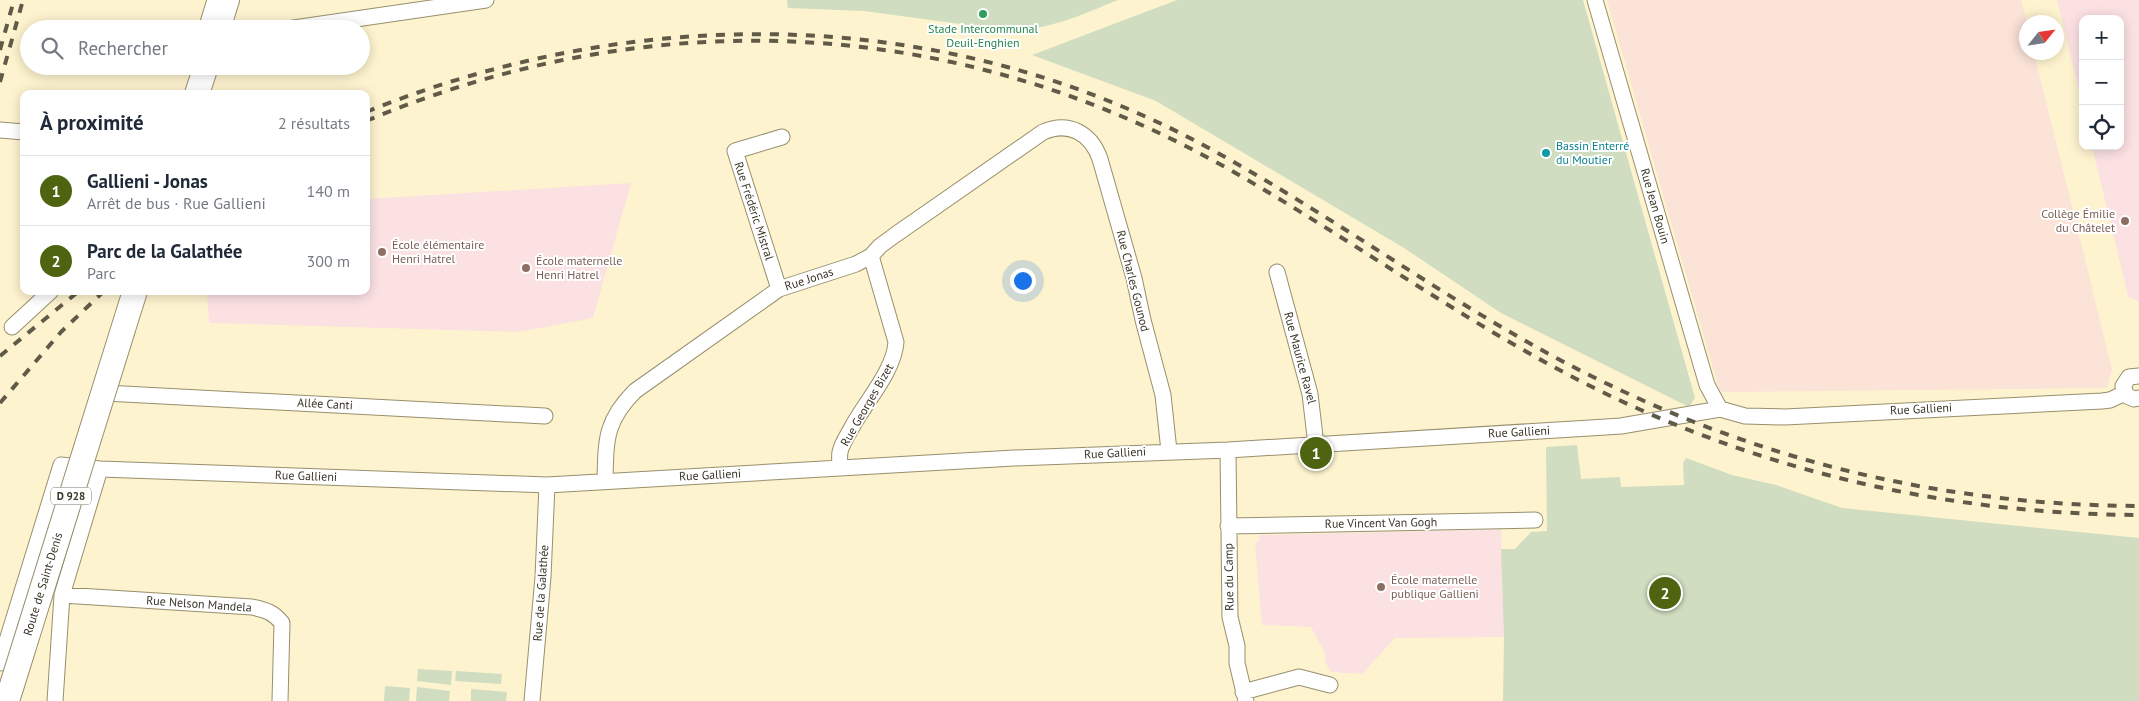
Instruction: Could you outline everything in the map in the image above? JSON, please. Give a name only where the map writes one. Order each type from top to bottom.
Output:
[{"type":"main road","points":[[221,20],[227,0]]},
{"type":"main road","points":[[198,90],[203,75]]},
{"type":"main road","name":"Route de Saint-Denis","points":[[7,701],[134,295]]},
{"type":"street","points":[[209,20],[215,0]]},
{"type":"street","points":[[232,20],[238,0]]},
{"type":"street","points":[[349,20],[486,0]]},
{"type":"street","name":"Rue Jean Bouin","points":[[1595,0],[1707,385],[1720,409]]},
{"type":"street","points":[[186,90],[191,75]]},
{"type":"street","points":[[210,90],[215,75]]},
{"type":"street","name":"Rue Jonas","points":[[605,480],[605,452],[610,426],[619,408],[665,368],[779,289],[856,264],[871,256],[894,235],[1043,132],[1056,127],[1068,128]]},
{"type":"street","name":"Rue Charles Gounod","points":[[1068,128],[1083,133],[1096,149],[1100,158],[1134,278],[1142,320],[1163,395],[1169,451]]},
{"type":"street","points":[[0,130],[20,132]]},
{"type":"street","name":"Rue Frédéric Mistral","points":[[779,289],[735,152],[782,138]]},
{"type":"street","name":"Rue Georges Bizet","points":[[840,468],[840,452],[844,443],[895,354],[896,342],[871,256]]},
{"type":"street","name":"Rue Maurice Ravel","points":[[1277,272],[1310,394],[1316,444]]},
{"type":"street","points":[[12,327],[47,295]]},
{"type":"street","points":[[83,467],[138,295]]},
{"type":"street","points":[[2132,395],[2123,386],[2126,379],[2132,375],[2139,376]]},
{"type":"street","name":"Allée Canti","points":[[105,393],[545,416]]},
{"type":"street","name":"Rue Gallieni","points":[[100,469],[547,485],[605,480],[1169,451],[1228,450],[1621,426],[1720,409],[1745,416],[1784,417],[2102,401],[2132,395]]},
{"type":"street","name":"Rue du Camp","points":[[1228,450],[1230,617],[1237,646],[1237,663],[1245,697]]},
{"type":"street","name":"Route de Saint-Denis","points":[[0,663],[61,466],[100,469],[62,595],[55,701]]},
{"type":"street","name":"Rue de la Galathée","points":[[532,701],[543,577],[547,485]]},
{"type":"street","name":"Rue Vincent Van Gogh","points":[[1228,526],[1535,520]]},
{"type":"street","name":"Rue Nelson Mandela","points":[[62,595],[252,607],[267,610],[276,615],[282,623],[280,701]]},
{"type":"street","points":[[1245,697],[1299,676],[1330,685]]},
{"type":"shaded area","points":[[1607,0],[2021,0],[2025,15],[2019,15],[2019,60],[2036,60],[2112,369],[2107,388],[1720,392]]},
{"type":"shaded area","name":"Collège Émilie du Châtelet","points":[[2057,0],[2139,0],[2139,302],[2128,296],[2093,150],[2124,150],[2124,15],[2079,15],[2079,91],[2064,29],[2064,15],[2061,15]]},
{"type":"shaded area","points":[[631,183],[593,318],[519,332],[209,323],[207,295],[370,295],[370,199]]},
{"type":"shaded area","name":"École maternelle publique Gallieni","points":[[1501,529],[1504,637],[1395,638],[1362,674],[1331,672],[1325,662],[1325,653],[1311,627],[1262,625],[1255,542],[1259,541],[1259,535]]},
{"type":"green space","name":"Stade Intercommunal Deuil-Enghien","points":[[787,0],[1118,0],[1051,25],[1025,29],[998,29],[864,11],[788,8]]},
{"type":"green space","points":[[1177,0],[1583,0],[1695,398],[1689,407],[1501,313],[1404,248],[1156,101],[1032,55]]},
{"type":"green space","points":[[1577,445],[1581,479],[1620,477],[1621,487],[1684,485],[1683,463],[1686,458],[1732,475],[1776,485],[1842,508],[2139,538],[2139,701],[1503,701],[1504,637],[1501,549],[1515,549],[1531,532],[1547,531],[1546,447]]},
{"type":"green space","points":[[418,669],[452,671],[451,685],[417,681]]},
{"type":"green space","points":[[456,671],[502,674],[501,684],[455,681]]},
{"type":"green space","points":[[385,686],[410,688],[409,701],[384,701]]},
{"type":"green space","points":[[417,687],[450,691],[449,701],[416,701]]},
{"type":"green space","points":[[471,689],[507,692],[506,701],[471,701]]},
{"type":"railway","points":[[0,50],[14,0]]},
{"type":"railway","points":[[0,82],[23,0]]},
{"type":"railway","points":[[370,111],[471,76],[579,50],[687,37],[796,35],[904,45],[1011,68],[1115,103],[1216,152],[1316,211],[1513,334],[1616,388],[1679,416],[1742,440],[1806,460],[1936,489],[2003,498],[2071,504],[2139,506]]},
{"type":"railway","points":[[370,120],[475,82],[585,56],[695,43],[805,42],[914,55],[1022,80],[1128,119],[1232,171],[1535,357],[1587,385],[1701,435],[1761,456],[1823,474],[1948,500],[2011,508],[2139,515]]},
{"type":"railway","points":[[0,356],[74,295]]},
{"type":"railway","points":[[0,403],[61,332],[100,295]]},
{"type":"place","name":"Stade Intercommunal Deuil-Enghien","points":[[983,14]]},
{"type":"place","name":"Bassin Enterré du Moutier","points":[[1546,153]]},
{"type":"place","name":"Collège Émilie du Châtelet","points":[[2125,221]]},
{"type":"place","name":"École élémentaire Henri Hatrel","points":[[382,252]]},
{"type":"place","name":"École maternelle Henri Hatrel","points":[[526,268]]},
{"type":"place","name":"Gallieni - Jonas","points":[[1316,453]]},
{"type":"place","name":"École maternelle publique Gallieni","points":[[1381,587]]},
{"type":"place","name":"Parc de la Galathée","points":[[1665,593]]}]
